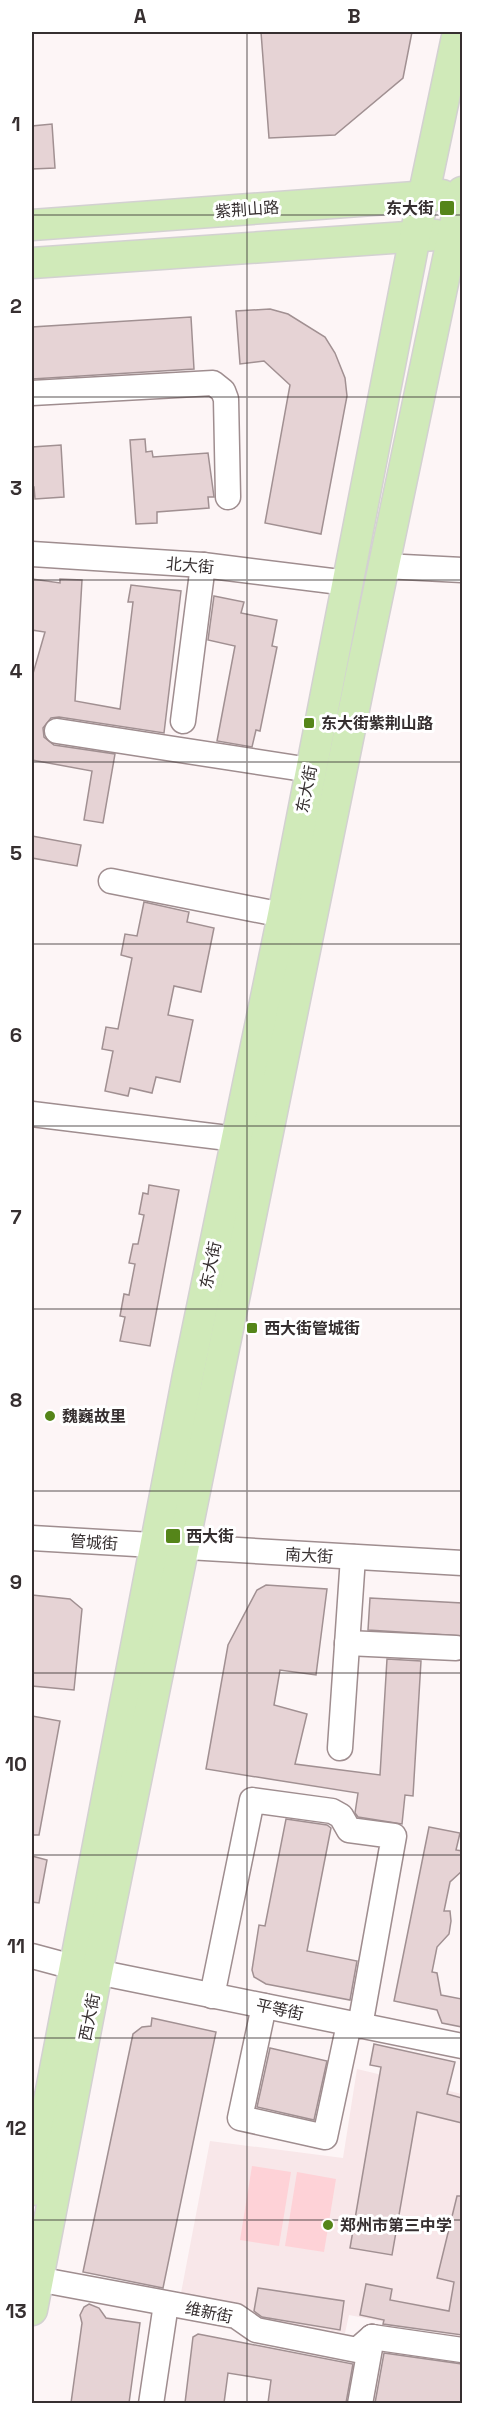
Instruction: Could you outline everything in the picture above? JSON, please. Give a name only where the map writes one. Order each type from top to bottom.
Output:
[{"type":"main road","name":"东大街","points":[[170,1547],[236,1139],[283,915],[415,236],[458,32]]},
{"type":"main road","name":"东大街","points":[[170,1547],[458,234],[462,194]]},
{"type":"main road","name":"紫荆山路","points":[[32,225],[462,194]]},
{"type":"main road","points":[[32,263],[458,234]]},
{"type":"main road","name":"西大街","points":[[32,2190],[85,1970],[170,1547]]},
{"type":"main road","name":"西大街","points":[[32,2310],[85,1970]]},
{"type":"street","points":[[32,393],[213,383],[224,391],[226,399],[228,497]]},
{"type":"street","name":"北大街","points":[[32,554],[203,566],[348,583]]},
{"type":"street","points":[[183,721],[203,566]]},
{"type":"street","points":[[384,566],[462,570]]},
{"type":"street","points":[[57,732],[310,770]]},
{"type":"street","points":[[111,880],[283,915]]},
{"type":"street","points":[[32,1114],[236,1139]]},
{"type":"street","name":"管城街","points":[[32,1538],[170,1547]]},
{"type":"street","name":"南大街","points":[[170,1547],[462,1563]]},
{"type":"street","points":[[340,1748],[353,1557]]},
{"type":"street","points":[[347,1643],[456,1648]]},
{"type":"street","points":[[212,1995],[252,1800],[332,1811],[341,1816],[349,1830],[393,1836],[355,2025],[325,2137],[240,2118],[264,2006]]},
{"type":"street","name":"平等街","points":[[32,1956],[85,1970],[462,2046]]},
{"type":"street","name":"维新街","points":[[37,2279],[237,2316],[256,2330],[357,2350],[372,2337]]},
{"type":"street","points":[[151,2403],[166,2304]]},
{"type":"street","points":[[360,2403],[372,2337],[462,2350]]},
{"type":"shaded area","name":"郑州市第三中学","points":[[357,2069],[462,2094],[462,2337],[349,2315],[345,2333],[249,2318],[250,2308],[181,2293],[210,2141],[343,2158]]},
{"type":"shaded area","points":[[252,2166],[291,2172],[279,2246],[240,2240]]},
{"type":"shaded area","points":[[297,2172],[336,2179],[324,2252],[285,2246]]},
{"type":"building","points":[[261,32],[412,32],[403,78],[335,135],[269,138]]},
{"type":"building","points":[[52,124],[55,168],[32,169],[32,126]]},
{"type":"building","points":[[270,309],[288,314],[325,337],[335,353],[345,378],[347,396],[321,534],[265,523],[290,385],[264,361],[240,364],[236,311]]},
{"type":"building","points":[[191,317],[194,369],[32,379],[32,327]]},
{"type":"building","points":[[145,439],[146,452],[152,451],[153,457],[208,453],[214,497],[208,497],[209,508],[157,512],[157,523],[136,524],[130,440]]},
{"type":"building","points":[[61,445],[64,497],[35,499],[34,487],[32,487],[32,447]]},
{"type":"building","points":[[32,579],[60,583],[60,579],[82,580],[75,701],[120,709],[133,602],[128,602],[131,585],[181,591],[164,733],[59,717],[51,718],[43,728],[44,737],[54,745],[115,754],[103,823],[84,820],[92,771],[32,760],[32,677],[45,632],[32,630]]},
{"type":"building","points":[[214,596],[244,602],[241,613],[277,620],[272,646],[277,647],[260,731],[256,730],[252,747],[217,741],[235,646],[208,640]]},
{"type":"building","points":[[32,836],[81,845],[77,866],[32,858]]},
{"type":"building","points":[[144,902],[189,912],[187,922],[214,928],[201,992],[174,986],[168,1015],[193,1020],[180,1082],[156,1077],[152,1093],[130,1088],[128,1096],[105,1091],[113,1051],[102,1049],[106,1027],[118,1029],[132,958],[121,955],[125,934],[137,936]]},
{"type":"building","points":[[149,1185],[179,1190],[150,1346],[120,1341],[125,1317],[120,1316],[124,1294],[129,1295],[135,1264],[129,1263],[133,1244],[138,1244],[144,1215],[139,1214],[143,1193],[148,1194]]},
{"type":"building","points":[[266,1585],[327,1589],[316,1675],[280,1670],[274,1705],[307,1714],[295,1764],[380,1775],[387,1659],[421,1661],[413,1796],[405,1795],[402,1824],[358,1817],[355,1813],[358,1793],[206,1769],[228,1645],[257,1590]]},
{"type":"building","points":[[32,1595],[70,1599],[82,1609],[74,1690],[32,1686]]},
{"type":"building","points":[[370,1598],[462,1603],[462,1636],[368,1630]]},
{"type":"building","points":[[32,1716],[60,1721],[39,1835],[32,1835]]},
{"type":"building","points":[[286,1819],[327,1825],[331,1828],[307,1951],[357,1961],[350,2000],[266,1984],[254,1977],[252,1970],[259,1925],[265,1926]]},
{"type":"building","points":[[429,1827],[460,1833],[456,1850],[462,1851],[462,1871],[450,1882],[444,1911],[450,1911],[449,1934],[437,1947],[432,1972],[437,1973],[441,1995],[462,1999],[462,2027],[442,2023],[437,2010],[394,2001]]},
{"type":"building","points":[[32,1856],[47,1860],[39,1903],[32,1902]]},
{"type":"building","points":[[152,2018],[216,2032],[163,2288],[83,2272],[133,2034],[142,2027],[151,2026]]},
{"type":"building","points":[[374,2044],[455,2062],[447,2094],[462,2098],[462,2123],[417,2112],[392,2255],[350,2248],[381,2067],[370,2065]]},
{"type":"building","points":[[270,2048],[327,2061],[314,2120],[257,2107]]},
{"type":"building","points":[[457,2196],[462,2196],[462,2335],[383,2324],[384,2320],[360,2315],[366,2284],[392,2289],[390,2300],[449,2311],[454,2282],[437,2278]]},
{"type":"building","points":[[258,2288],[344,2301],[340,2330],[262,2317],[254,2311]]},
{"type":"building","points":[[89,2304],[99,2308],[106,2318],[140,2323],[129,2403],[71,2403],[82,2323],[80,2315],[84,2307]]},
{"type":"building","points":[[198,2334],[353,2364],[346,2403],[268,2403],[271,2380],[228,2373],[224,2403],[185,2403],[193,2337]]},
{"type":"building","points":[[384,2353],[462,2364],[462,2403],[375,2403]]},
{"type":"place","name":"东大街","points":[[447,208]]},
{"type":"place","name":"东大街紫荆山路","points":[[309,723]]},
{"type":"place","name":"西大街管城街","points":[[252,1328]]},
{"type":"place","name":"魏巍故里","points":[[50,1416]]},
{"type":"place","name":"西大街","points":[[173,1536]]},
{"type":"place","name":"郑州市第三中学","points":[[328,2225]]}]
